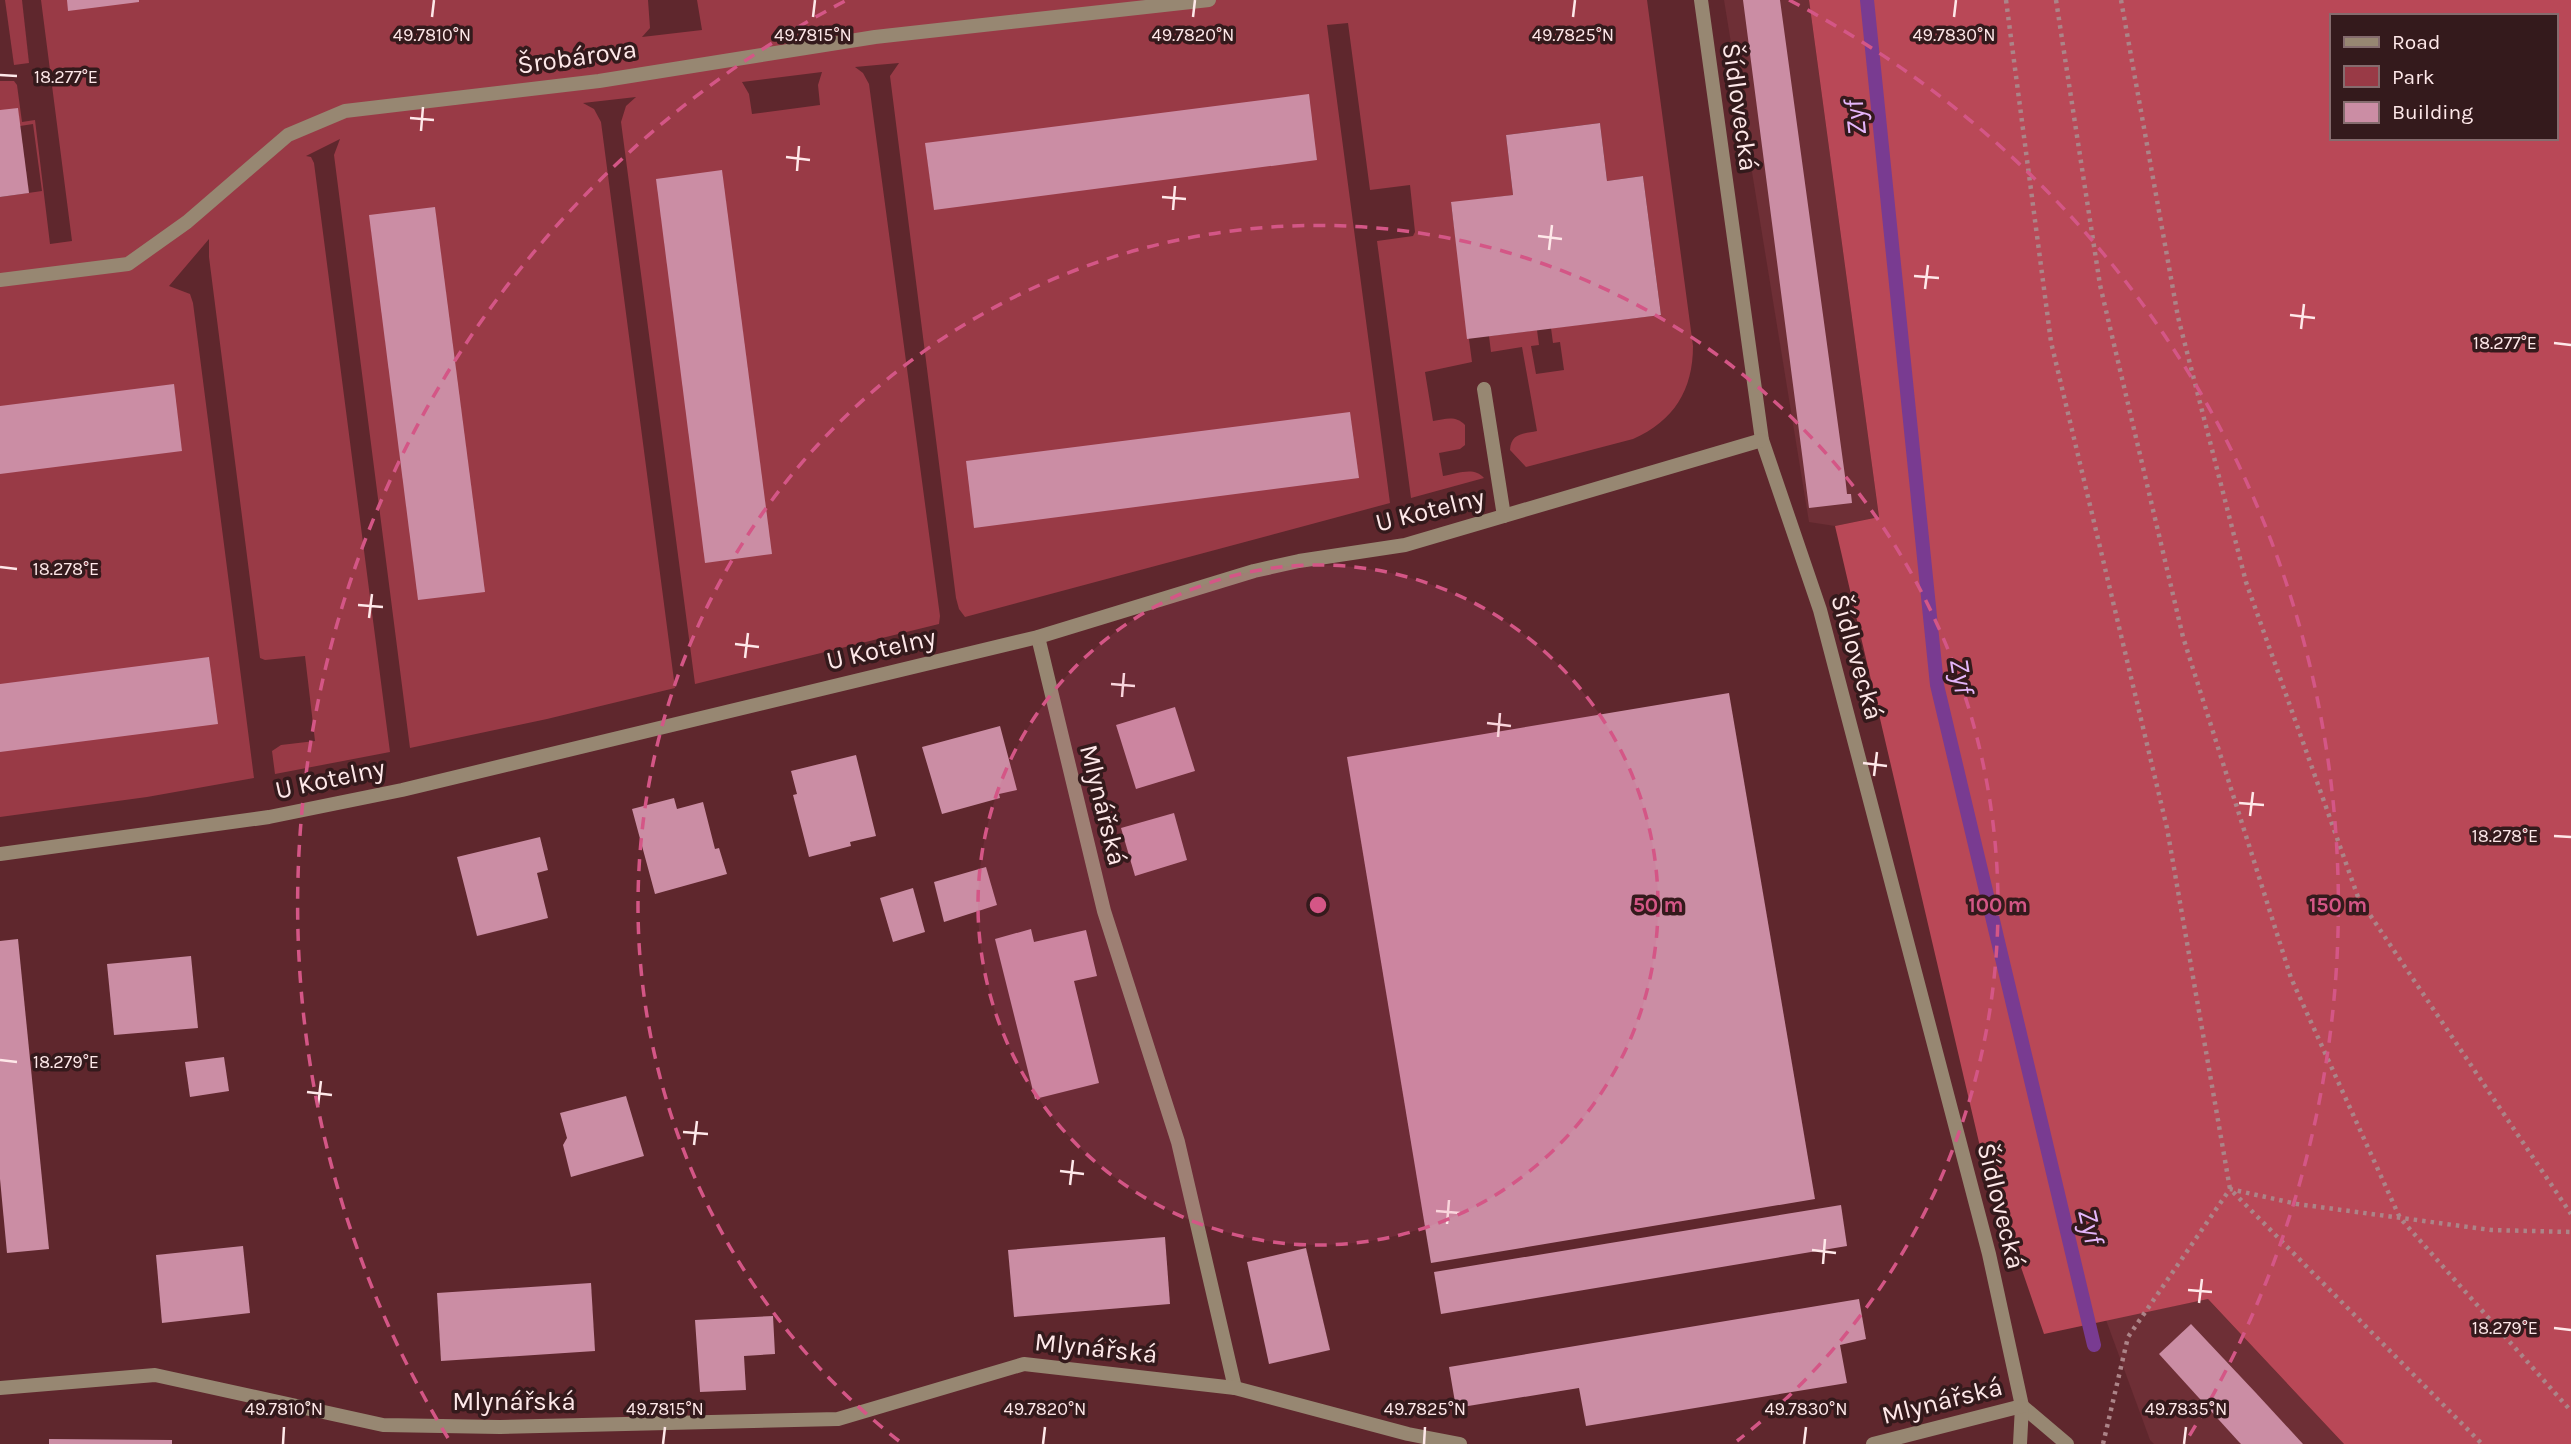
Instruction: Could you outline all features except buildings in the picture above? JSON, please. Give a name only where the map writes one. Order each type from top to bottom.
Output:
[{"type":"street","name":"Šrobárova","points":[[0,280],[128,264],[187,222],[288,135],[345,111],[599,80],[876,37],[1209,0]]},
{"type":"street","name":"Šídlovecká","points":[[1701,0],[1762,440],[1827,636],[1989,1254],[2022,1406],[2020,1444]]},
{"type":"street","points":[[1484,389],[1504,516]]},
{"type":"street","name":"U Kotelny","points":[[0,854],[269,817],[402,790],[1038,637],[1254,571],[1299,561],[1405,545],[1762,440]]},
{"type":"street","name":"Mlynářská","points":[[1038,637],[1104,911],[1178,1142],[1236,1388]]},
{"type":"street","name":"Mlynářská","points":[[0,1388],[155,1375],[383,1425],[500,1427],[838,1419],[1024,1364],[1236,1388],[1408,1434],[1460,1444]]},
{"type":"street","points":[[2022,1406],[2067,1444]]},
{"type":"street","name":"Mlynářská","points":[[1873,1444],[2022,1406]]},
{"type":"path","points":[[2006,0],[2051,342],[2167,828],[2230,1189],[2482,1444]]},
{"type":"path","points":[[2056,0],[2100,285],[2183,637],[2291,978],[2400,1218],[2571,1411]]},
{"type":"path","points":[[2121,0],[2178,317],[2242,568],[2358,897],[2571,1214]]},
{"type":"path","points":[[2230,1189],[2297,1204],[2491,1230],[2571,1232]]},
{"type":"path","points":[[2103,1444],[2129,1337],[2230,1189]]},
{"type":"shaded area","points":[[1724,0],[1809,0],[1879,517],[1835,526],[1809,522]]},
{"type":"shaded area","points":[[1809,0],[2571,0],[2571,1444],[2344,1444],[2208,1299],[2044,1334],[1981,1151],[1835,526],[1879,517]]},
{"type":"shaded area","points":[[2208,1299],[2344,1444],[2154,1444],[2150,1440],[2106,1320]]},
{"type":"green space","points":[[5,0],[22,0],[29,63],[14,65]]},
{"type":"green space","points":[[41,0],[648,0],[650,28],[642,37],[702,30],[697,0],[1647,0],[1693,346],[1692,362],[1685,390],[1670,413],[1660,423],[1633,439],[1526,467],[1510,450],[1515,437],[1537,431],[1522,347],[1491,352],[1489,336],[1537,330],[1539,345],[1531,346],[1536,374],[1564,370],[1560,342],[1553,343],[1551,328],[1661,315],[1643,176],[1607,181],[1600,123],[1506,135],[1513,195],[1451,203],[1472,362],[1425,372],[1433,421],[1454,419],[1465,425],[1465,445],[1460,449],[1439,453],[1443,476],[1475,472],[1484,478],[1411,498],[1377,241],[1413,236],[1415,232],[1410,185],[1370,190],[1348,23],[1327,25],[1390,503],[965,617],[956,598],[890,76],[899,63],[855,67],[863,73],[869,84],[939,624],[695,684],[621,122],[626,106],[636,97],[583,103],[594,109],[601,122],[675,688],[410,748],[334,155],[340,139],[306,156],[311,157],[314,163],[390,752],[275,774],[272,751],[281,745],[315,741],[305,656],[265,660],[260,658],[209,257],[209,239],[169,286],[190,294],[193,303],[254,778],[147,797],[0,817],[0,197],[42,191],[33,124],[20,126],[0,110],[0,81],[14,81],[17,85],[22,122],[35,120],[50,244],[72,241]],"holes":[[[822,72],[818,85],[820,105],[752,114],[749,94],[742,82]]]},
{"type":"waterway","name":"Zyf","points":[[1867,0],[1937,685],[2094,1345]]}]
